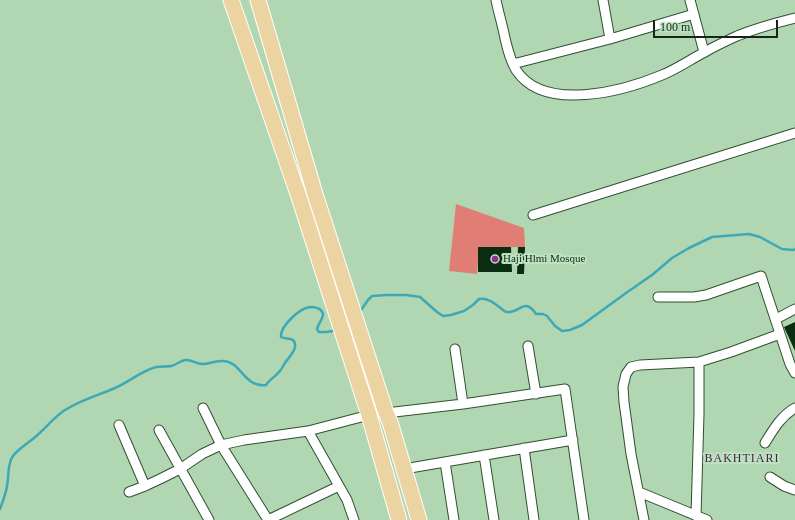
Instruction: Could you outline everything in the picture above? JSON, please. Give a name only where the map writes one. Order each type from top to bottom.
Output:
[{"type":"main road","points":[[231,0],[299,197],[369,415],[399,520]]},
{"type":"main road","points":[[258,0],[314,194],[390,422],[419,520]]},
{"type":"main road","points":[[299,197],[314,194]]},
{"type":"street","points":[[603,0],[610,40]]},
{"type":"street","points":[[690,0],[704,52]]},
{"type":"street","points":[[499,1],[508,51],[516,69],[525,81],[537,88],[555,94],[585,95],[636,85],[664,75],[704,52],[737,36],[772,23],[795,18]]},
{"type":"street","points":[[514,64],[610,40],[694,14]]},
{"type":"street","points":[[532,215],[795,133]]},
{"type":"street","points":[[658,297],[694,297],[761,276],[780,334],[793,363],[795,373]]},
{"type":"street","points":[[776,319],[795,309]]},
{"type":"street","points":[[644,520],[631,454],[624,402],[623,387],[626,374],[631,367],[640,365],[699,362],[780,334]]},
{"type":"street","points":[[528,346],[536,394]]},
{"type":"street","points":[[455,350],[464,404]]},
{"type":"street","points":[[696,516],[700,414],[699,362]]},
{"type":"street","points":[[386,413],[464,404],[566,389],[584,520]]},
{"type":"street","points":[[203,408],[221,445],[268,520],[338,486]]},
{"type":"street","points":[[765,443],[782,418],[789,411],[795,408]]},
{"type":"street","points":[[129,492],[180,469],[202,454],[221,445],[244,440],[308,431],[369,415]]},
{"type":"street","points":[[119,425],[145,486]]},
{"type":"street","points":[[159,430],[209,520]]},
{"type":"street","points":[[308,431],[347,500],[354,520]]},
{"type":"street","points":[[404,468],[573,440]]},
{"type":"street","points":[[524,448],[534,520]]},
{"type":"street","points":[[484,455],[494,520]]},
{"type":"street","points":[[445,462],[454,520]]},
{"type":"street","points":[[770,477],[784,486],[795,490]]},
{"type":"street","points":[[639,492],[707,520]]},
{"type":"shaded area","points":[[456,204],[524,228],[525,247],[479,247],[477,274],[449,271]]},
{"type":"building","name":"Haji Hlmi Mosque","points":[[478,247],[511,247],[512,272],[478,272]]},
{"type":"building","points":[[518,247],[525,247],[524,274],[517,274]]},
{"type":"building","points":[[795,322],[795,351],[784,327]]},
{"type":"waterway","points":[[359,313],[372,296],[406,295],[420,297],[443,316],[464,311],[479,299],[487,299],[506,312],[515,311],[522,307],[528,306],[536,314],[543,314],[547,316],[555,326],[562,331],[570,330],[582,325],[652,275],[672,258],[712,237],[749,234],[760,237],[782,249],[795,249]]},
{"type":"waterway","points":[[0,509],[6,491],[9,467],[13,456],[57,416],[71,406],[115,388],[151,369],[171,366],[185,360],[202,364],[220,361],[229,362],[253,383],[266,385],[280,370],[295,348],[295,342],[293,340],[281,337],[284,328],[291,318],[306,308],[315,307],[323,314],[317,329],[319,332],[333,331]]},
{"type":"place","name":"Haji Hlmi Mosque","points":[[495,259]]},
{"type":"district","name":"BAKHTIARI","points":[[742,459]]}]
